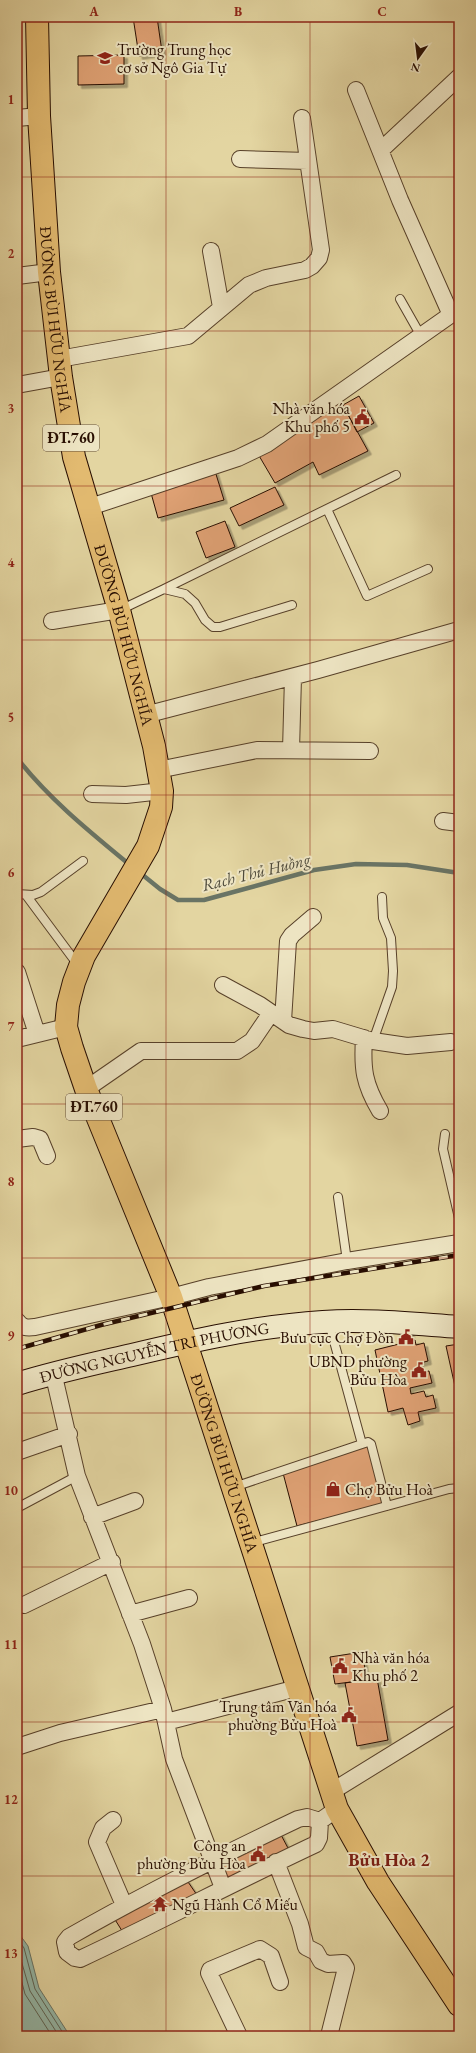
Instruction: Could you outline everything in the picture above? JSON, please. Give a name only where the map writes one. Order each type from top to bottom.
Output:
[{"type":"main road","name":"ĐƯỜNG BÙI HỮU NGHĨA","points":[[37,17],[39,116],[49,272],[60,368],[74,457],[90,506],[119,610],[162,791],[161,807],[148,846],[113,906],[80,968],[68,1005],[66,1027],[86,1089],[171,1298],[298,1688],[329,1807],[459,2005]]},
{"type":"main road","name":"ĐƯỜNG NGUYỄN TRI PHƯƠNG","points":[[17,1384],[53,1372],[227,1333],[329,1322],[364,1321],[459,1327]]},
{"type":"street","points":[[381,150],[459,77]]},
{"type":"street","points":[[90,506],[209,468],[260,448],[455,312],[400,200],[356,90]]},
{"type":"street","points":[[17,118],[39,116]]},
{"type":"street","points":[[17,385],[60,368],[188,336],[249,285],[266,278],[305,270],[312,266],[318,258],[321,250],[302,118]]},
{"type":"street","points":[[240,160],[308,161]]},
{"type":"street","points":[[211,252],[221,307]]},
{"type":"street","points":[[17,276],[49,272]]},
{"type":"street","points":[[52,621],[119,610]]},
{"type":"street","points":[[145,715],[293,677],[459,630]]},
{"type":"street","points":[[291,750],[293,677]]},
{"type":"street","points":[[158,770],[250,752],[291,750],[370,751]]},
{"type":"street","points":[[92,794],[126,795],[162,791]]},
{"type":"street","points":[[443,821],[459,823]]},
{"type":"street","points":[[86,1089],[141,1051],[237,1051],[252,1041],[277,1017],[288,941],[292,935],[313,917]]},
{"type":"street","points":[[17,972],[37,1034]]},
{"type":"street","points":[[223,985],[289,1025],[303,1029],[314,1031],[333,1028],[368,1040],[407,1046],[451,1042]]},
{"type":"street","points":[[17,1039],[66,1027]]},
{"type":"street","points":[[368,1040],[362,1066],[371,1096],[380,1110]]},
{"type":"street","points":[[17,1139],[33,1137],[40,1139],[48,1156]]},
{"type":"street","points":[[17,1322],[21,1326],[27,1328],[35,1327],[171,1298],[209,1287],[347,1261],[459,1243]]},
{"type":"street","points":[[53,1372],[78,1476],[92,1518],[112,1562],[142,1644],[164,1715],[174,1759],[223,1888]]},
{"type":"street","points":[[17,1452],[69,1434]]},
{"type":"street","points":[[92,1518],[135,1501]]},
{"type":"street","points":[[24,1605],[112,1562]]},
{"type":"street","points":[[130,1614],[189,1598]]},
{"type":"street","points":[[17,1747],[60,1733],[164,1715],[298,1688]]},
{"type":"street","points":[[329,1807],[316,1844],[276,1862],[142,1930],[80,1959],[75,1958],[67,1952],[65,1942],[69,1937],[124,1905],[211,1859],[298,1819],[307,1817],[329,1807],[459,1713]]},
{"type":"street","points":[[113,1820],[103,1828],[97,1842],[124,1905]]},
{"type":"street","points":[[276,1862],[300,1924],[306,1947],[316,1952],[321,1961],[328,1964],[343,1963],[346,1968],[329,2036]]},
{"type":"street","points":[[239,2036],[209,1973],[210,1970],[260,1949],[271,1956],[280,1982]]},
{"type":"lane","points":[[400,299],[421,336]]},
{"type":"lane","points":[[119,610],[396,475]]},
{"type":"lane","points":[[327,509],[367,596],[428,569]]},
{"type":"lane","points":[[164,589],[185,594],[195,603],[205,620],[213,627],[220,627],[292,605]]},
{"type":"lane","points":[[17,894],[26,895],[41,892],[83,861]]},
{"type":"lane","points":[[26,895],[80,968]]},
{"type":"lane","points":[[368,1040],[392,987],[394,971],[390,938],[383,918],[382,897]]},
{"type":"lane","points":[[445,1134],[443,1149],[459,1218]]},
{"type":"lane","points":[[338,1197],[347,1261]]},
{"type":"lane","points":[[329,1322],[362,1444]]},
{"type":"lane","points":[[233,1487],[368,1442],[370,1444],[387,1506]]},
{"type":"lane","points":[[17,1508],[78,1476]]},
{"type":"lane","points":[[250,1543],[449,1489],[459,1488]]},
{"type":"water","points":[[17,1931],[28,1946],[39,1988],[70,2036],[17,2036]]},
{"type":"building","points":[[133,17],[157,17],[162,52],[139,56]]},
{"type":"building","points":[[124,55],[124,84],[78,85],[78,56]]},
{"type":"building","points":[[359,396],[374,423],[357,432],[343,405]]},
{"type":"building","points":[[340,400],[368,451],[319,475],[313,462],[275,483],[258,454]]},
{"type":"building","points":[[215,471],[224,500],[158,518],[151,493]]},
{"type":"building","points":[[275,487],[284,505],[239,526],[230,508]]},
{"type":"building","points":[[225,521],[235,547],[206,558],[196,532]]},
{"type":"building","name":"Bưu cục Chợ Đồn","points":[[402,1332],[411,1332],[410,1341],[401,1344]]},
{"type":"building","points":[[415,1340],[416,1345],[424,1343],[428,1361],[420,1363],[422,1372],[429,1371],[432,1383],[410,1388],[411,1394],[424,1391],[426,1397],[433,1395],[436,1408],[418,1412],[420,1421],[408,1425],[403,1408],[388,1412],[375,1350]]},
{"type":"building","points":[[459,1344],[459,1390],[456,1391],[446,1346]]},
{"type":"building","name":"Chợ Bửu Hoà","points":[[368,1446],[383,1504],[297,1526],[283,1473]]},
{"type":"building","points":[[362,1652],[367,1680],[335,1684],[330,1657]]},
{"type":"building","points":[[377,1678],[388,1740],[357,1746],[345,1683]]},
{"type":"building","name":"Công an phường Bửu Hòa","points":[[280,1833],[289,1850],[226,1880],[219,1862]]},
{"type":"building","points":[[186,1879],[197,1895],[124,1934],[114,1918]]},
{"type":"waterway","name":"Rạch Thủ Huồng","points":[[17,758],[56,801],[130,865]]},
{"type":"waterway","name":"Rạch Thủ Huồng","points":[[139,872],[160,889],[178,900],[204,900],[314,870],[356,864],[407,865],[459,873]]},
{"type":"railway","points":[[17,1349],[101,1325],[264,1286],[459,1255]]},
{"type":"place","name":"Trường Trung học cơ sở Ngô Gia Tự","points":[[105,58]]},
{"type":"place","name":"Nhà văn hóa Khu phố 5","points":[[362,417]]},
{"type":"place","name":"Bưu cục Chợ Đồn","points":[[406,1337]]},
{"type":"place","name":"UBND phường Bửu Hòa","points":[[419,1370]]},
{"type":"place","name":"Chợ Bửu Hoà","points":[[333,1489]]},
{"type":"place","name":"Nhà văn hóa Khu phố 2","points":[[340,1666]]},
{"type":"place","name":"Trung tâm Văn hóa phường Bửu Hoà","points":[[349,1715]]},
{"type":"place","name":"Công an phường Bửu Hòa","points":[[258,1854]]},
{"type":"place","name":"Ngũ Hành Cổ Miếu","points":[[160,1904]]},
{"type":"district","name":"Bửu Hòa 2","points":[[389,1860]]}]
